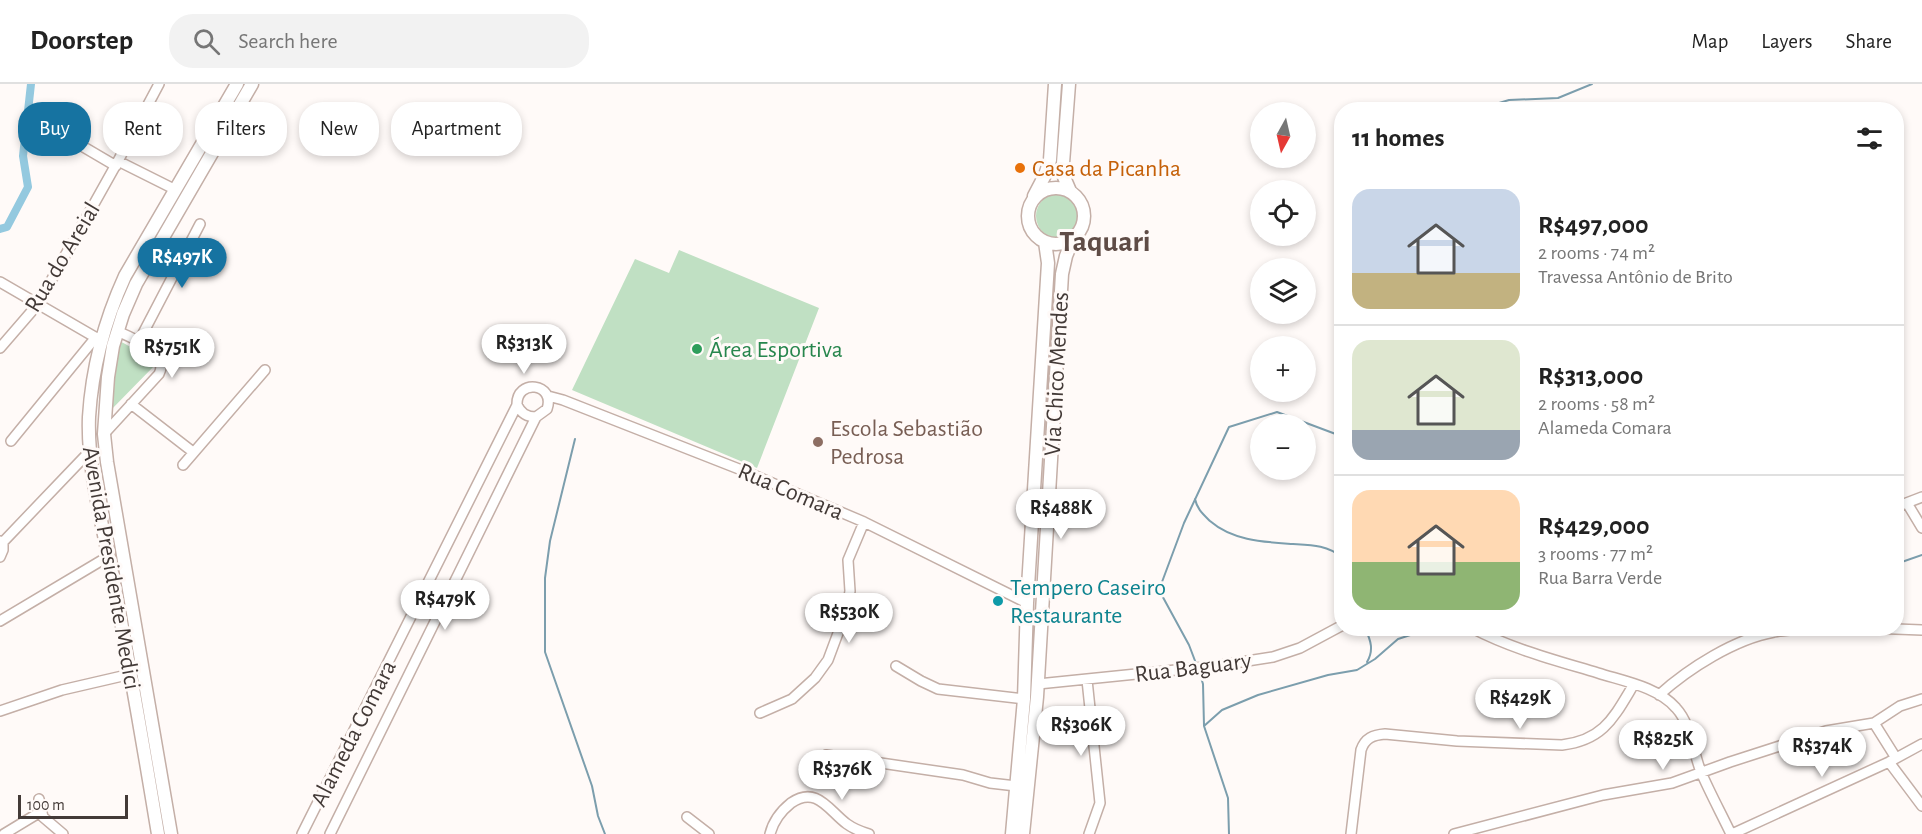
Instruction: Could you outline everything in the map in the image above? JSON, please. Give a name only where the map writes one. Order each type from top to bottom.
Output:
[{"type":"main road","name":"Avenida Presidente Medici","points":[[158,834],[90,451],[89,414],[99,339],[125,276],[237,84]]},
{"type":"main road","name":"Avenida Presidente Medici","points":[[171,834],[107,462],[104,434],[108,377],[117,331],[136,284],[252,84]]},
{"type":"main road","points":[[1055,84],[1050,160],[1028,210],[1029,226],[1038,238],[1053,244],[1064,244],[1073,239],[1081,231],[1084,220],[1084,209],[1079,199],[1070,191],[1064,177],[1069,84]]},
{"type":"main road","points":[[1032,202],[1046,190],[1056,188],[1070,191]]},
{"type":"main road","name":"Via Chico Mendes","points":[[1023,834],[1038,684],[1062,274],[1073,239]]},
{"type":"main road","name":"Via Chico Mendes","points":[[1012,834],[1024,699],[1027,603],[1048,263],[1045,242]]},
{"type":"street","name":"Rua do Areial","points":[[0,348],[38,304],[159,84]]},
{"type":"street","points":[[91,150],[117,164],[176,190]]},
{"type":"street","points":[[139,341],[200,224]]},
{"type":"street","points":[[0,282],[99,339],[11,441]]},
{"type":"street","points":[[104,434],[162,368],[158,355],[139,341],[117,331]]},
{"type":"street","points":[[183,465],[265,370]]},
{"type":"street","name":"Alameda Comara","points":[[302,834],[517,405],[518,396],[529,387],[539,388],[548,396],[547,409],[536,417],[330,834]]},
{"type":"street","name":"Rua Comara","points":[[548,396],[744,471],[864,522],[1027,603]]},
{"type":"street","points":[[131,404],[193,452]]},
{"type":"street","points":[[517,405],[522,413],[536,417]]},
{"type":"street","points":[[0,557],[3,550],[1,542],[90,451]]},
{"type":"street","points":[[1904,504],[1922,497]]},
{"type":"street","points":[[1907,503],[1922,528]]},
{"type":"street","points":[[760,713],[792,699],[815,678],[828,660],[847,609],[850,591],[848,560],[864,522]]},
{"type":"street","points":[[0,621],[109,556]]},
{"type":"street","points":[[1904,629],[1922,630]]},
{"type":"street","name":"Rua Baguary","points":[[1038,684],[1215,666],[1273,657],[1300,648],[1334,630]]},
{"type":"street","points":[[1486,636],[1497,642],[1634,684],[1659,695],[1677,709],[1702,773],[1731,834],[1922,744]]},
{"type":"street","points":[[1659,695],[1726,648],[1758,636]]},
{"type":"street","points":[[896,666],[938,689],[1024,699]]},
{"type":"street","points":[[0,711],[62,690],[131,674]]},
{"type":"street","points":[[1087,680],[1100,803],[1089,834]]},
{"type":"street","points":[[1351,834],[1363,745],[1367,739],[1376,735],[1390,734],[1457,741],[1574,744],[1594,736],[1608,724],[1634,684]]},
{"type":"street","points":[[1454,834],[1603,795],[1672,783],[1826,731],[1874,723],[1900,706],[1922,699]]},
{"type":"street","points":[[1874,723],[1892,760],[1922,806]]},
{"type":"street","points":[[826,756],[1016,786]]},
{"type":"street","points":[[770,834],[776,819],[787,806],[799,798],[808,796],[829,807],[848,824],[869,834]]},
{"type":"street","points":[[39,799],[44,818],[63,834]]},
{"type":"street","points":[[4,834],[42,811]]},
{"type":"street","points":[[687,816],[709,834]]},
{"type":"green space","points":[[1059,193],[1075,200],[1082,216],[1075,232],[1059,239],[1043,232],[1036,216],[1043,200]]},
{"type":"green space","name":"Área Esportiva","points":[[679,250],[819,308],[757,468],[572,390],[635,259],[669,273]]},
{"type":"green space","points":[[118,340],[154,360],[156,364],[110,411]]},
{"type":"waterway","points":[[0,229],[7,227],[28,187],[23,156],[31,84]]},
{"type":"waterway","points":[[1502,102],[1558,98],[1592,84]]},
{"type":"waterway","points":[[1197,666],[1189,645],[1159,590],[1184,523],[1229,427],[1277,412],[1334,433]]},
{"type":"waterway","points":[[575,439],[550,541],[545,578],[545,652],[592,786],[598,816],[605,834]]},
{"type":"waterway","points":[[1195,499],[1199,509],[1210,521],[1239,537],[1318,546],[1334,552]]},
{"type":"waterway","points":[[1904,561],[1922,555]]},
{"type":"waterway","points":[[1367,662],[1371,645],[1369,636]]},
{"type":"waterway","points":[[1204,726],[1222,710],[1258,695],[1328,675],[1357,670],[1375,659],[1398,639],[1407,636]]},
{"type":"waterway","points":[[1199,671],[1203,684],[1204,726],[1228,798],[1229,834]]},
{"type":"place","name":"Casa da Picanha","points":[[1020,168]]},
{"type":"place","name":"Área Esportiva","points":[[697,349]]},
{"type":"place","name":"Escola Sebastião Pedrosa","points":[[818,442]]},
{"type":"place","name":"Tempero Caseiro Restaurante","points":[[998,601]]},
{"type":"district","name":"Taquari","points":[[1105,241]]}]
